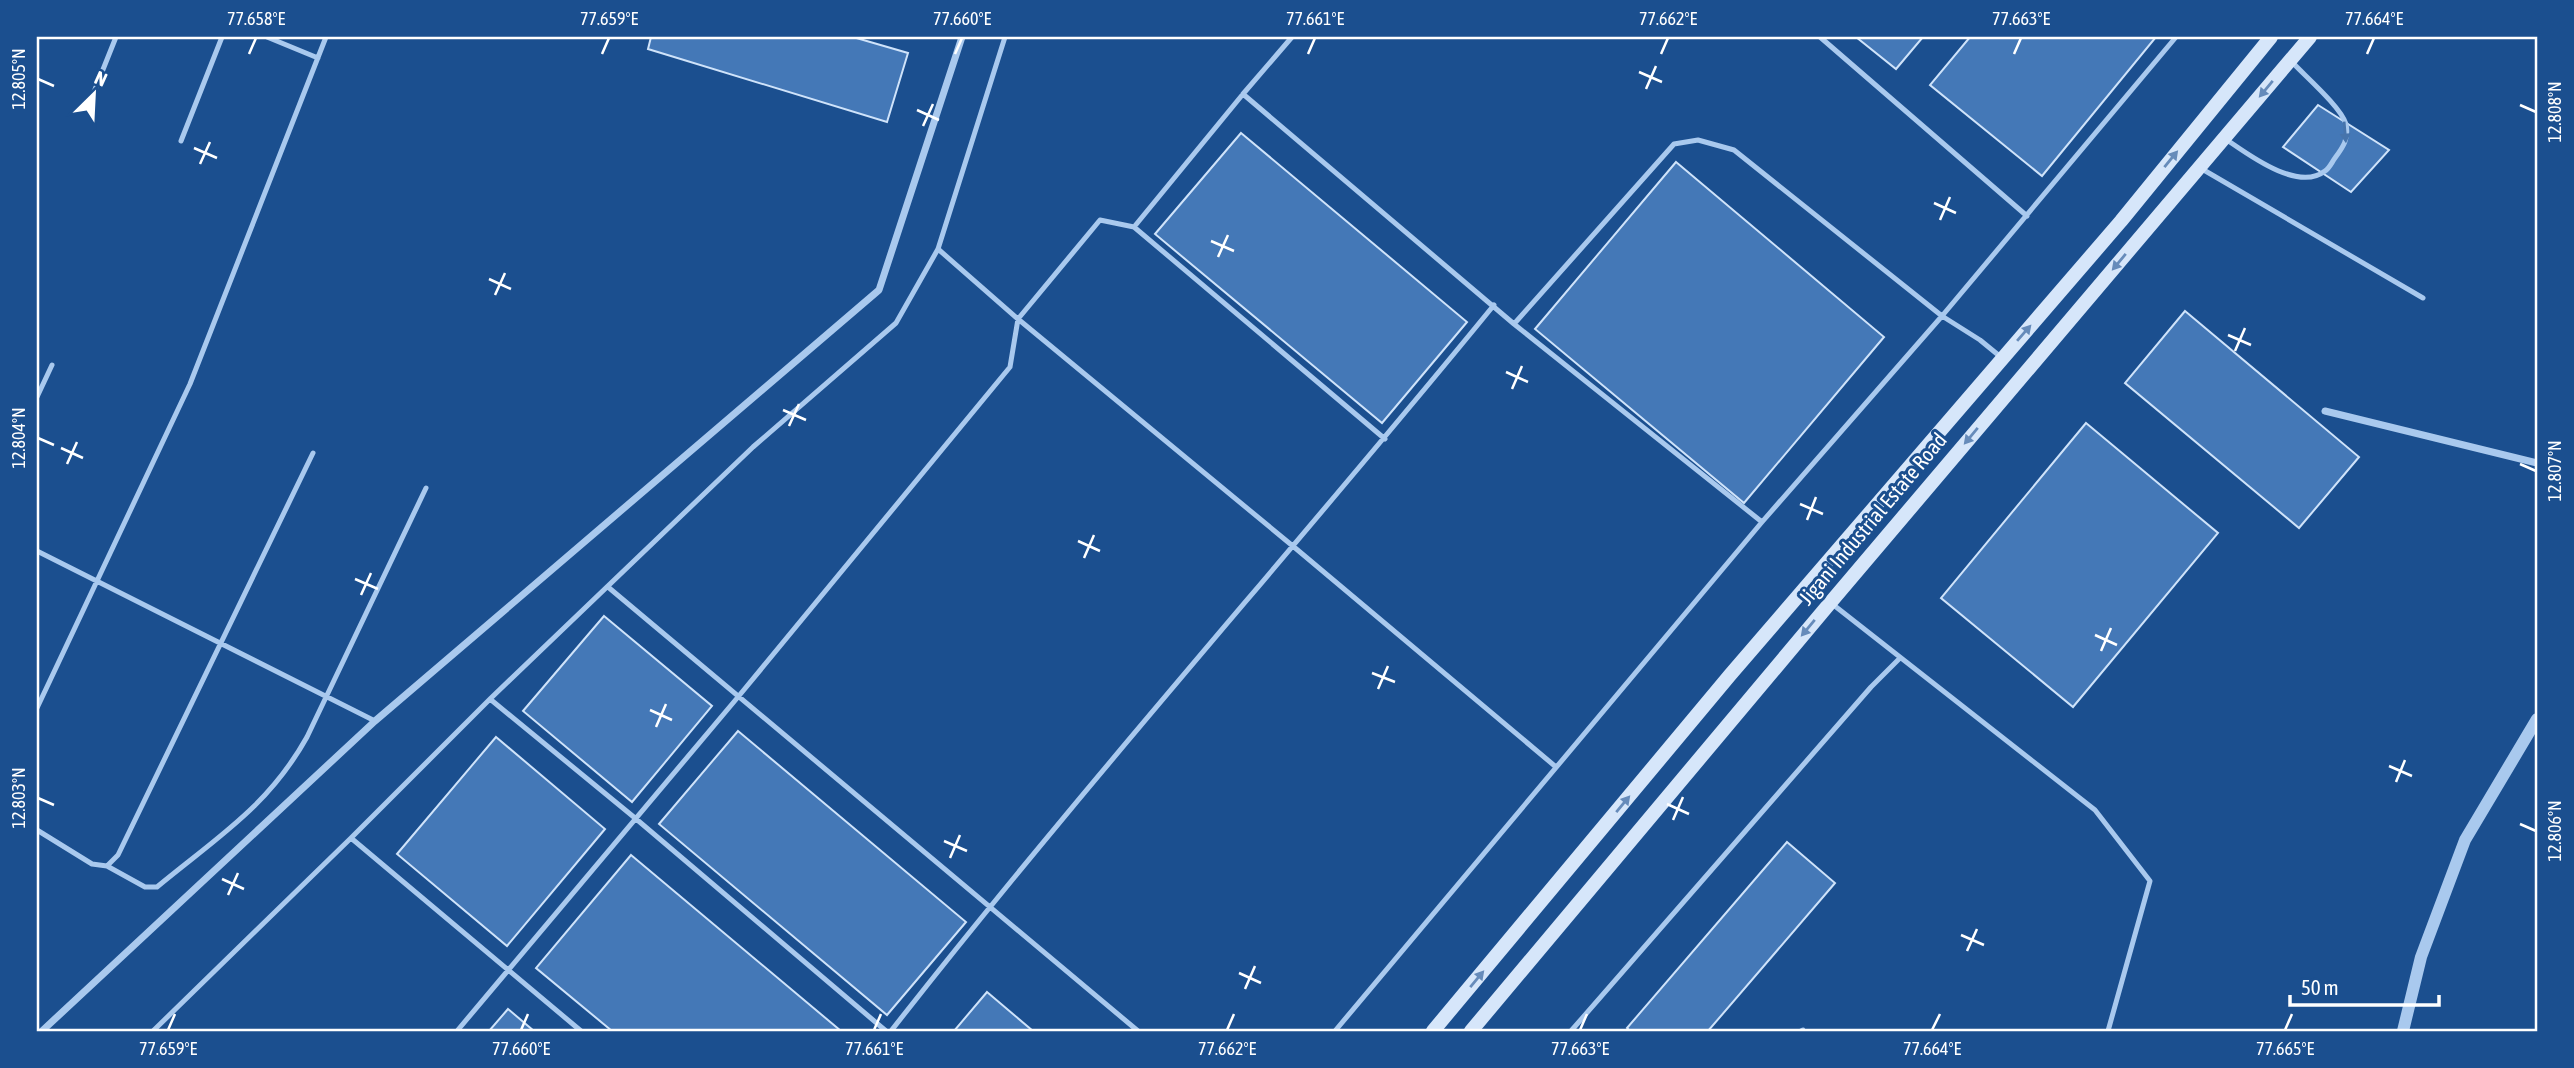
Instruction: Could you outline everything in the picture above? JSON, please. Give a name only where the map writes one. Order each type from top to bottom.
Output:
[{"type":"main road","name":"Jigani Industrial Estate Road","points":[[1433,1031],[1730,675],[2121,221],[2271,37]]},
{"type":"main road","name":"Jigani Industrial Estate Road","points":[[1471,1031],[2310,37]]},
{"type":"street","points":[[42,1031],[375,721],[879,290],[962,37]]},
{"type":"street","points":[[2325,411],[2537,463]]},
{"type":"street","points":[[2403,1031],[2421,957],[2465,840],[2537,719]]},
{"type":"lane","points":[[88,107],[116,37]]},
{"type":"lane","points":[[181,141],[222,37]]},
{"type":"lane","points":[[267,37],[318,58]]},
{"type":"lane","points":[[37,708],[190,384],[327,37]]},
{"type":"lane","points":[[153,1031],[490,699],[753,447],[895,323],[937,249],[1005,37]]},
{"type":"lane","points":[[1134,227],[1292,37]]},
{"type":"lane","points":[[1820,37],[2027,216]]},
{"type":"lane","points":[[1335,1031],[1762,522],[1942,316],[2176,37]]},
{"type":"lane","points":[[2224,139],[2254,159],[2284,174],[2307,177],[2325,172],[2347,142],[2346,123],[2337,108],[2290,60]]},
{"type":"lane","points":[[1243,94],[1514,324],[1762,522]]},
{"type":"lane","points":[[1514,324],[1674,144],[1698,140],[1734,150],[1942,316],[1980,340],[2002,358]]},
{"type":"lane","points":[[2200,167],[2423,298]]},
{"type":"lane","points":[[457,1031],[738,697],[1010,367],[1018,319],[1100,220],[1134,227],[1385,439]]},
{"type":"lane","points":[[937,249],[1556,767]]},
{"type":"lane","points":[[891,1031],[989,906],[1385,439],[1494,305]]},
{"type":"lane","points":[[37,397],[52,365]]},
{"type":"lane","points":[[107,866],[118,855],[313,453]]},
{"type":"lane","points":[[37,830],[92,864],[107,866],[145,887],[157,887],[261,803],[292,765],[328,696],[426,488]]},
{"type":"lane","points":[[37,551],[375,721]]},
{"type":"lane","points":[[608,587],[1138,1031]]},
{"type":"lane","points":[[1830,603],[2095,810],[2150,881],[2108,1031]]},
{"type":"lane","points":[[1571,1031],[1871,687],[1899,659]]},
{"type":"lane","points":[[490,699],[886,1031]]},
{"type":"lane","points":[[351,838],[581,1031]]},
{"type":"building","points":[[651,37],[853,37],[908,53],[887,122],[648,49]]},
{"type":"building","points":[[1856,37],[1923,37],[1896,69]]},
{"type":"building","points":[[1970,37],[2156,37],[2042,176],[1930,85]]},
{"type":"building","points":[[2318,105],[2389,150],[2351,192],[2283,147]]},
{"type":"building","points":[[1241,133],[1467,322],[1382,423],[1155,234]]},
{"type":"building","points":[[1676,162],[1884,337],[1744,503],[1535,329]]},
{"type":"building","points":[[2185,311],[2359,457],[2299,528],[2125,383]]},
{"type":"building","points":[[2086,423],[2218,533],[2073,707],[1941,598]]},
{"type":"building","points":[[604,616],[712,706],[632,802],[523,711]]},
{"type":"building","points":[[738,731],[966,922],[887,1015],[659,824]]},
{"type":"building","points":[[496,737],[605,829],[507,946],[397,854]]},
{"type":"building","points":[[1787,842],[1835,883],[1708,1031],[1630,1031],[1627,1028]]},
{"type":"building","points":[[631,855],[841,1031],[612,1031],[536,968]]},
{"type":"building","points":[[987,992],[1033,1031],[954,1031]]},
{"type":"building","points":[[508,1009],[534,1031],[489,1031]]}]
